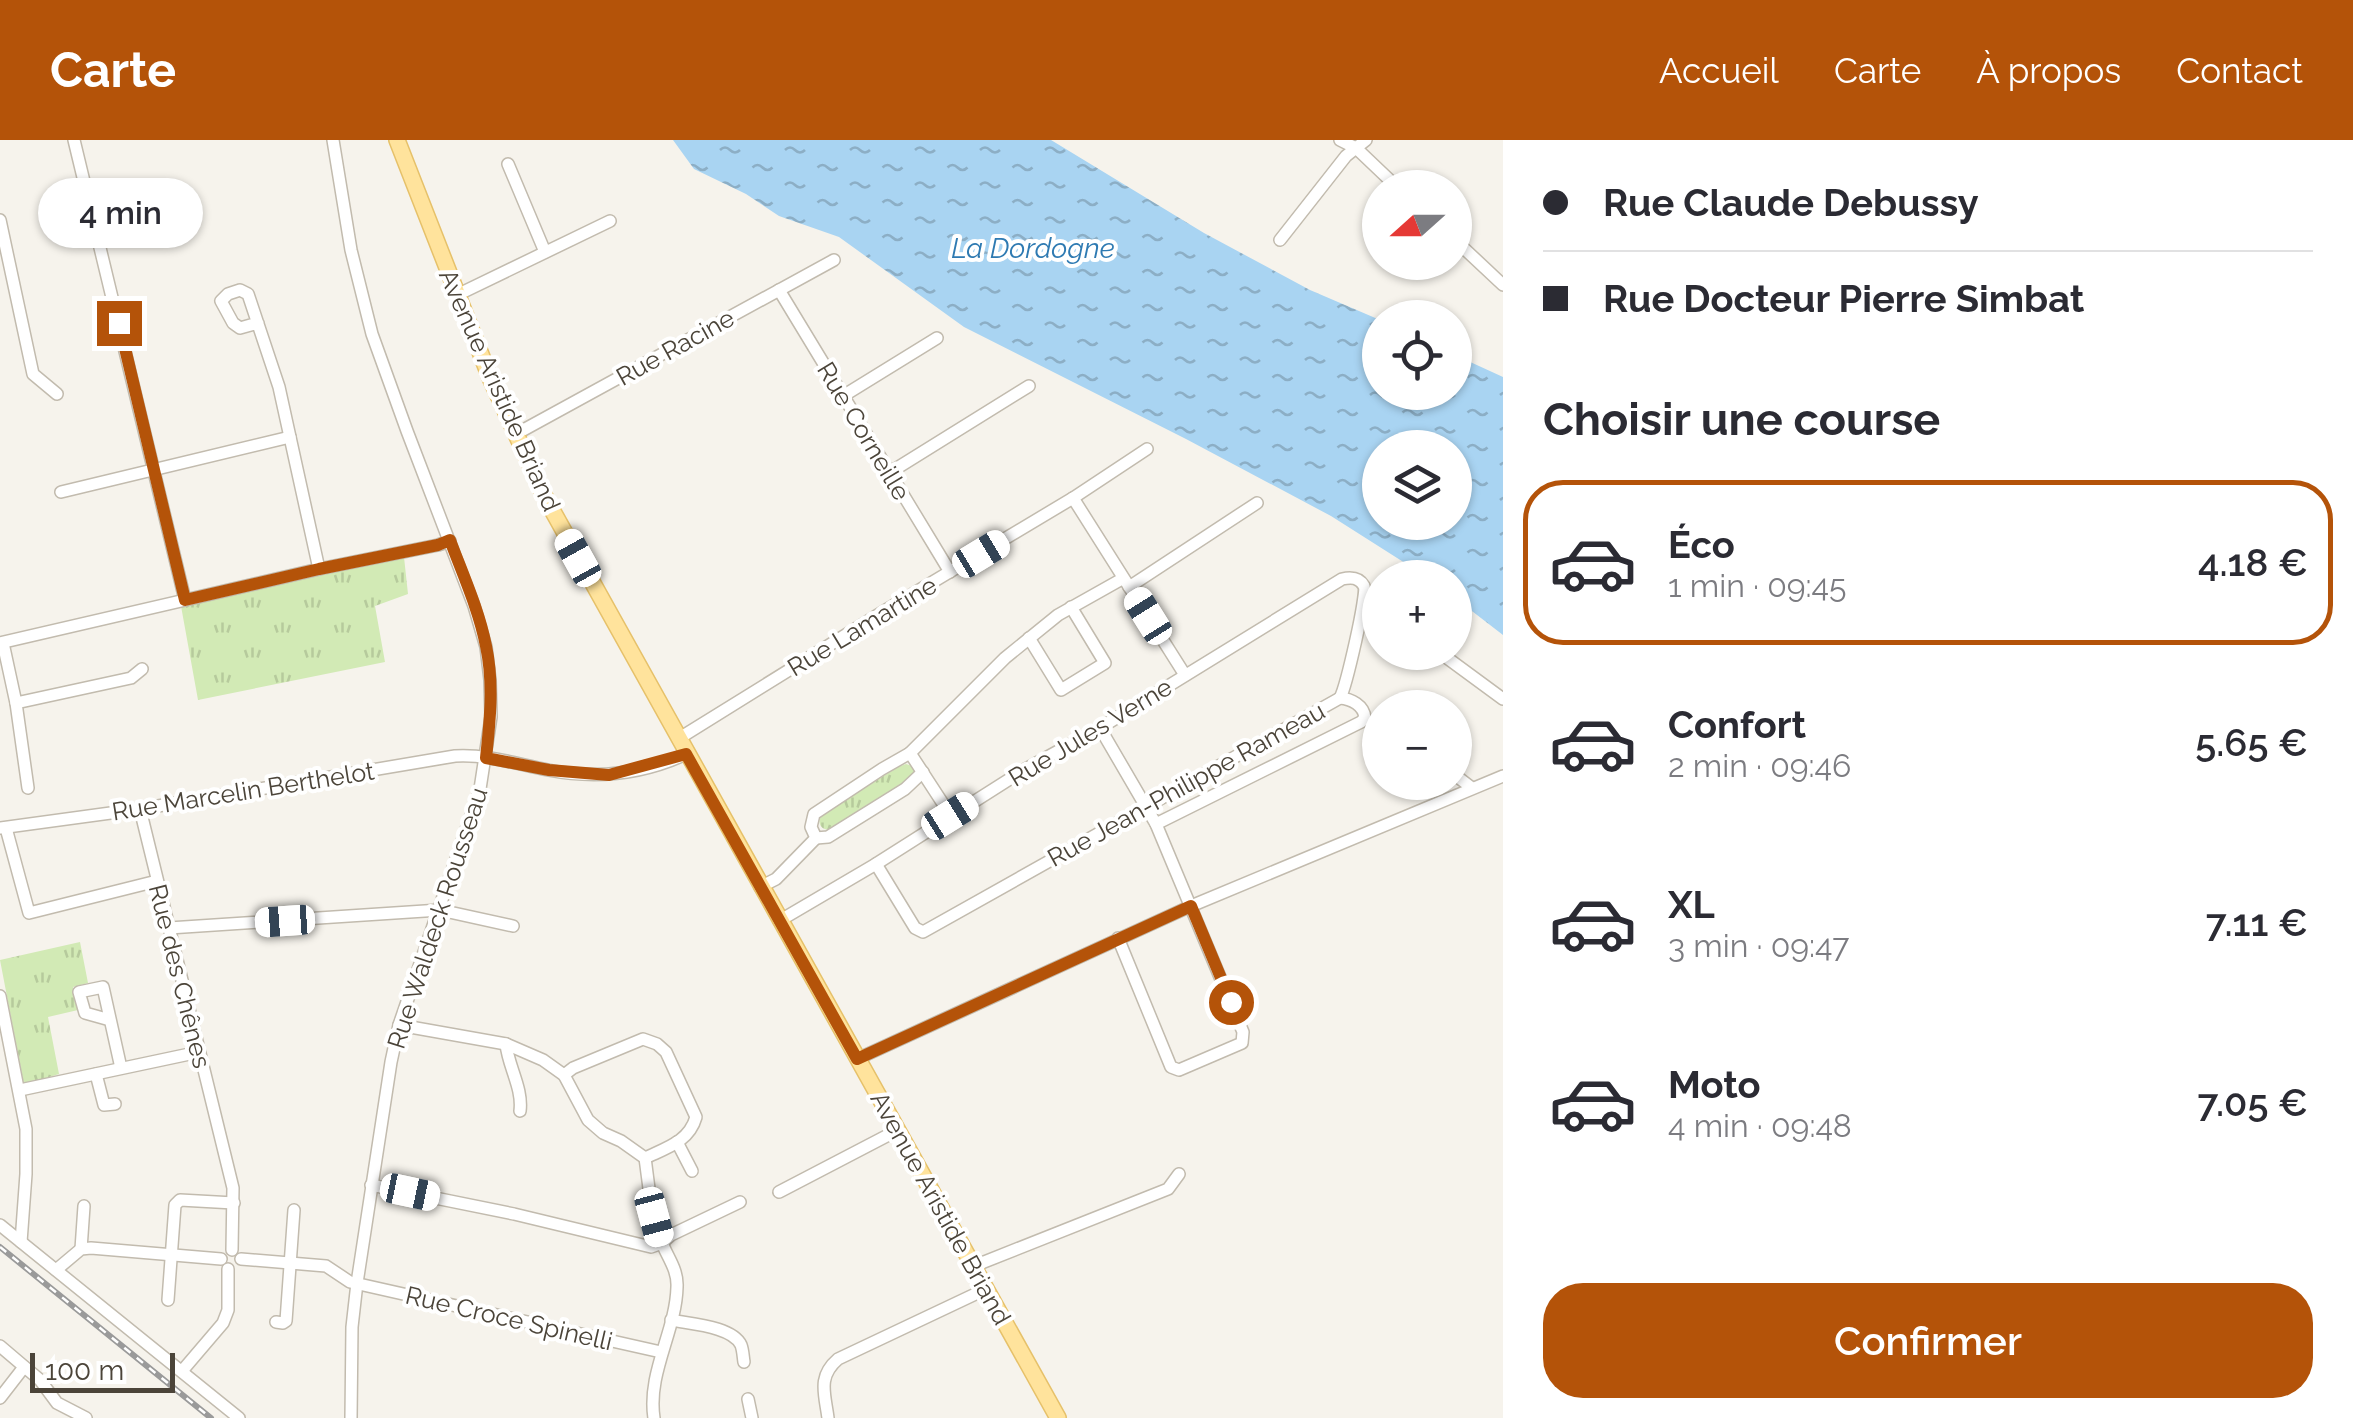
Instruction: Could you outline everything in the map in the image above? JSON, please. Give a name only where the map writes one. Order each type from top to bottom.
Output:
[{"type":"main road","name":"Avenue Aristide Briand","points":[[397,140],[491,380],[546,499],[1058,1418]]},
{"type":"street","points":[[74,140],[185,600]]},
{"type":"street","name":"Rue Waldeck Rousseau","points":[[333,140],[351,250],[372,334],[486,647],[491,717],[480,790],[391,1062],[352,1327],[352,1418]]},
{"type":"street","points":[[1340,140],[1361,144],[1383,170]]},
{"type":"street","points":[[1280,240],[1346,156],[1361,144]]},
{"type":"street","points":[[508,164],[544,252]]},
{"type":"street","points":[[0,220],[33,374],[57,394]]},
{"type":"street","points":[[457,295],[610,221]]},
{"type":"street","points":[[1472,256],[1503,285]]},
{"type":"street","name":"Rue Racine","points":[[516,434],[834,260]]},
{"type":"street","name":"Rue Corneille","points":[[779,290],[950,572]]},
{"type":"street","points":[[258,323],[278,387],[319,569]]},
{"type":"street","points":[[843,396],[937,338]]},
{"type":"street","points":[[890,473],[1029,386]]},
{"type":"street","points":[[61,492],[290,436]]},
{"type":"street","name":"Rue Lamartine","points":[[486,758],[549,770],[609,775],[682,746],[881,612],[1073,498],[1147,448]]},
{"type":"street","points":[[1073,498],[1184,675]]},
{"type":"street","points":[[816,838],[811,827],[814,814],[910,754],[1005,658],[1058,615],[1126,583],[1257,503]]},
{"type":"street","points":[[28,788],[16,703],[2,643],[450,540]]},
{"type":"street","name":"Rue Jules Verne","points":[[779,921],[1332,586],[1351,577],[1362,584]]},
{"type":"street","points":[[1029,638],[1061,690],[1105,663],[1071,607]]},
{"type":"street","points":[[1340,698],[1354,638],[1362,622]]},
{"type":"street","points":[[16,703],[130,678],[142,669]]},
{"type":"street","points":[[1464,670],[1503,699]]},
{"type":"street","name":"Rue Jean-Philippe Rameau","points":[[876,864],[915,928],[923,932],[1340,698],[1348,698],[1362,709]]},
{"type":"street","name":"Rue Jean-Philippe Rameau","points":[[1156,824],[1362,721]]},
{"type":"street","points":[[1100,728],[1156,824],[1244,1032],[1242,1043],[1179,1070],[1171,1067],[1118,938]]},
{"type":"street","points":[[910,754],[950,816]]},
{"type":"street","name":"Rue Marcelin Berthelot","points":[[3,828],[455,756],[486,758]]},
{"type":"street","points":[[760,887],[776,879],[816,838],[828,837],[905,789],[923,772]]},
{"type":"street","points":[[1472,788],[1503,776]]},
{"type":"street","points":[[857,1059],[1118,938],[1443,800]]},
{"type":"street","name":"Rue des Chênes","points":[[140,808],[233,1188],[237,1254]]},
{"type":"street","points":[[3,828],[28,913],[157,881]]},
{"type":"street","points":[[169,928],[440,910],[513,926]]},
{"type":"street","points":[[0,996],[20,1090],[26,1144],[21,1242]]},
{"type":"street","points":[[110,1020],[121,1068]]},
{"type":"street","points":[[400,1025],[506,1044],[543,1060],[564,1075],[588,1120],[644,1158],[654,1217],[673,1264],[677,1286],[652,1397],[654,1418]]},
{"type":"street","points":[[564,1075],[643,1039],[666,1052],[696,1117],[693,1128],[677,1142],[644,1158]]},
{"type":"street","points":[[506,1044],[520,1110]]},
{"type":"street","points":[[20,1090],[198,1052]]},
{"type":"street","points":[[96,1074],[104,1105],[115,1104]]},
{"type":"street","points":[[779,1192],[898,1130]]},
{"type":"street","points":[[677,1142],[692,1171]]},
{"type":"street","points":[[974,1266],[1168,1189],[1179,1174]]},
{"type":"street","points":[[371,1184],[651,1247],[740,1202]]},
{"type":"street","points":[[168,1300],[175,1205],[180,1200],[234,1203]]},
{"type":"street","points":[[80,1249],[84,1206]]},
{"type":"street","points":[[276,1322],[286,1320],[294,1210]]},
{"type":"street","points":[[0,1224],[239,1418]]},
{"type":"street","points":[[56,1270],[80,1249],[90,1248],[172,1255],[237,1268],[237,1254]]},
{"type":"street","name":"Rue Croce Spinelli","points":[[237,1254],[326,1266],[350,1282],[662,1352]]},
{"type":"street","points":[[182,1372],[223,1323],[230,1289],[225,1264]]},
{"type":"street","points":[[828,1418],[823,1379],[827,1368],[838,1359],[986,1289]]},
{"type":"street","points":[[671,1320],[733,1335],[740,1344],[744,1362]]},
{"type":"street","points":[[0,1346],[40,1380],[57,1403],[86,1418]]},
{"type":"street","points":[[0,1398],[24,1367]]},
{"type":"street","points":[[748,1400],[752,1418]]},
{"type":"green space","points":[[404,557],[408,594],[375,606],[385,662],[198,700],[181,606]]},
{"type":"green space","points":[[906,764],[915,771],[913,778],[831,830],[821,826],[821,815]]},
{"type":"green space","points":[[80,942],[88,983],[73,987],[78,1010],[48,1017],[59,1074],[24,1085],[0,960]]},
{"type":"water","name":"La Dordogne","points":[[673,140],[1051,140],[1204,233],[1310,290],[1362,312],[1362,410],[1472,410],[1472,363],[1503,377],[1503,635],[1472,611],[1472,560],[1400,560],[1369,540],[1472,540],[1472,430],[1362,430],[1362,536],[1186,439],[964,327],[839,237],[779,216],[746,194],[694,169]]},
{"type":"railway","points":[[0,1247],[211,1418]]},
{"type":"route","points":[[119,323],[185,600],[450,540],[486,647],[491,717],[486,758],[574,774],[609,775],[686,754],[857,1059],[1191,906],[1231,1002]]}]
